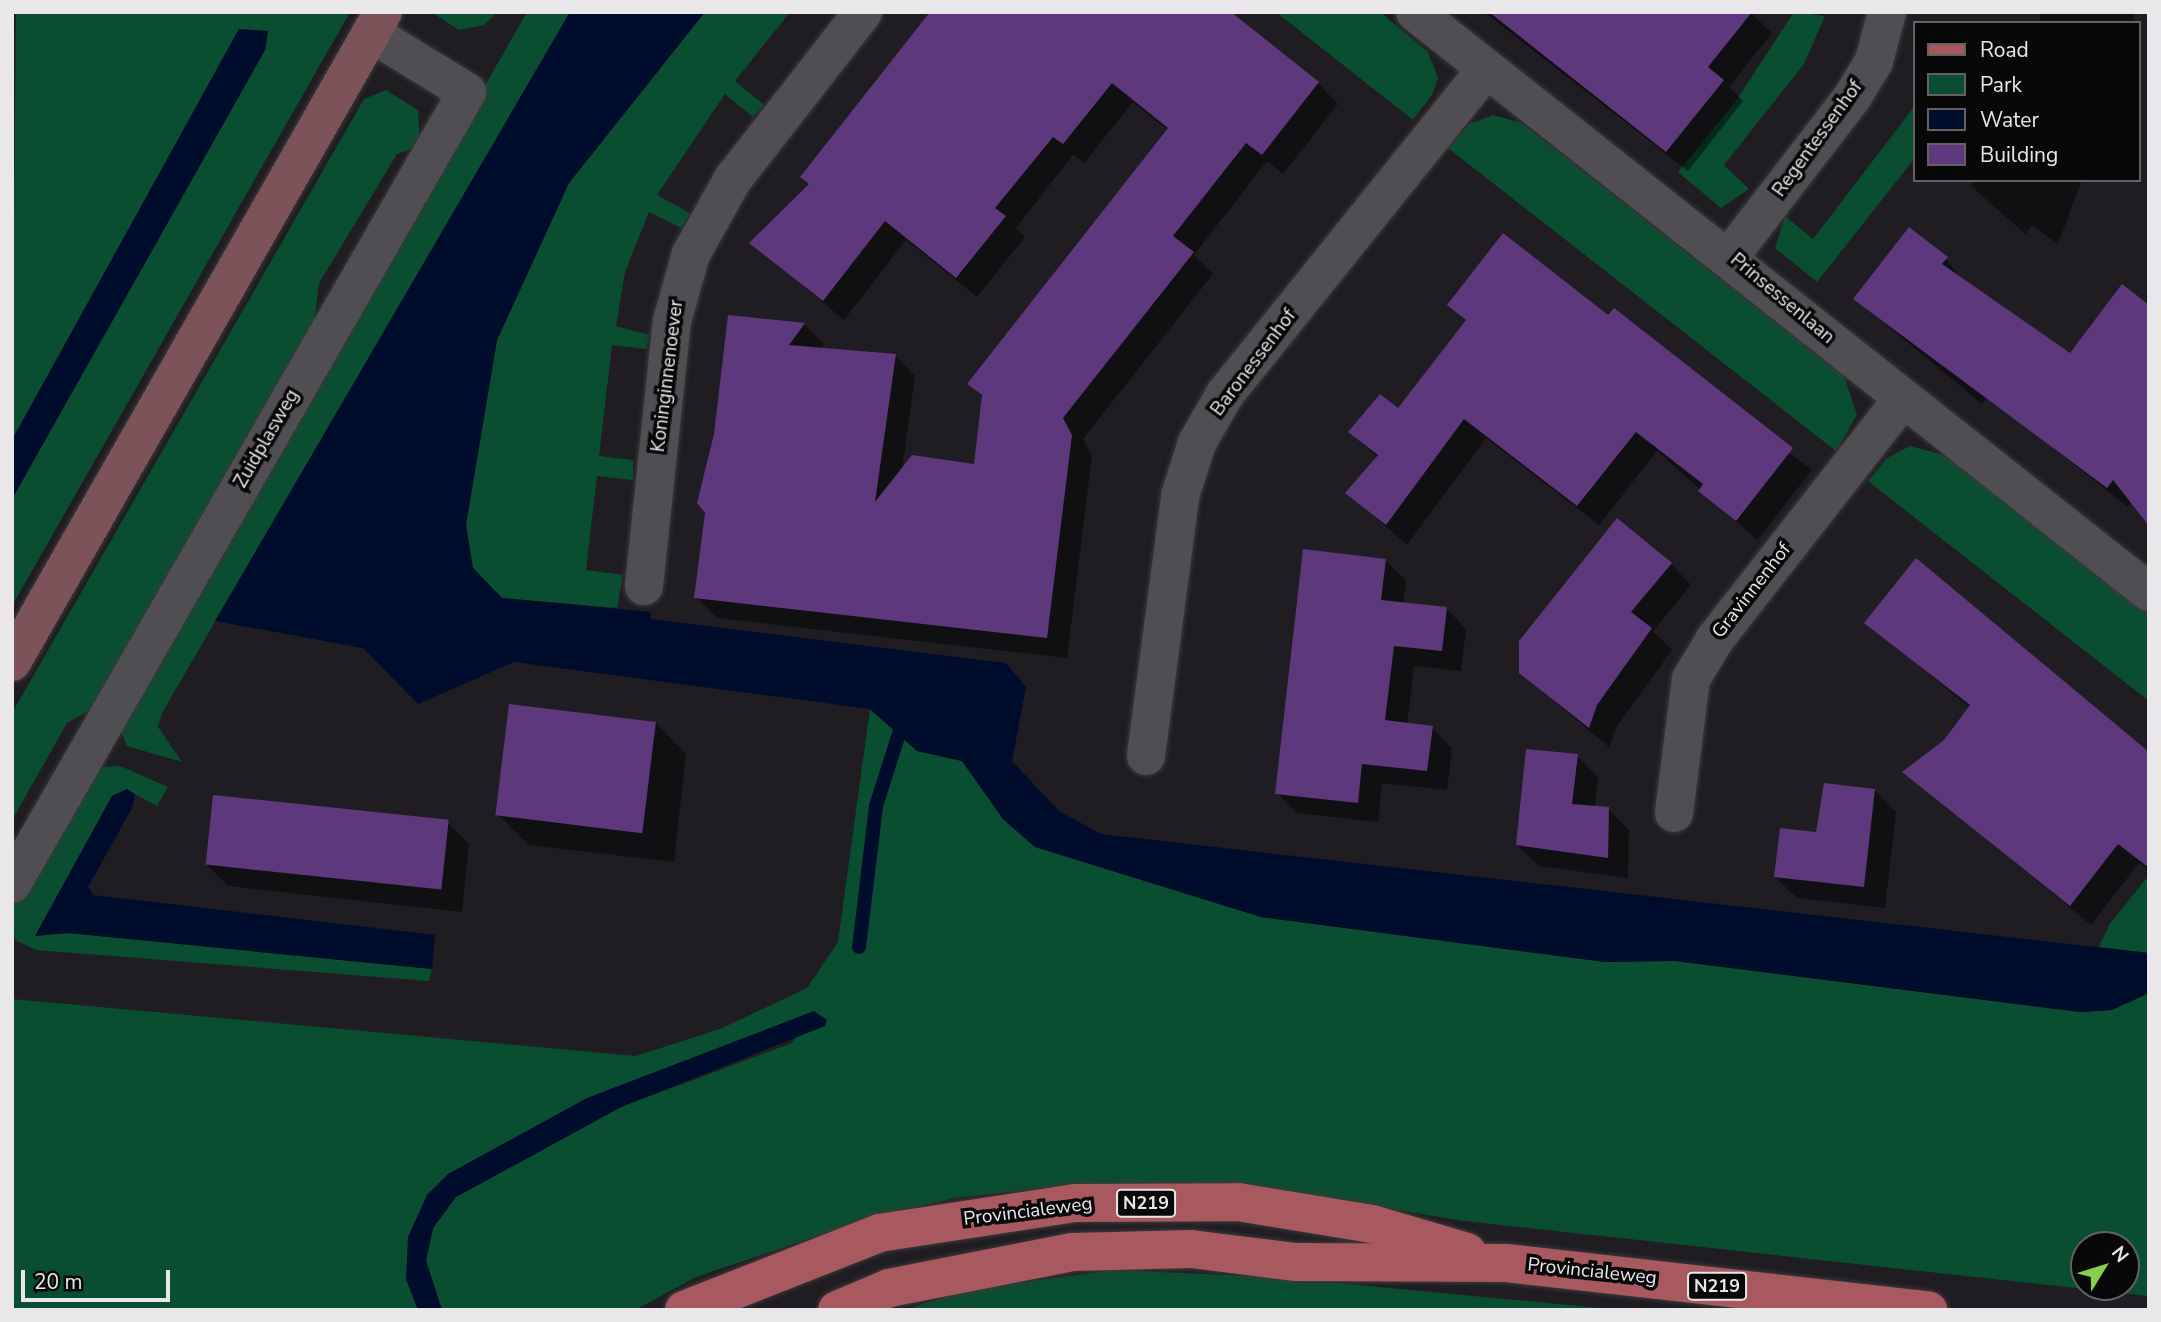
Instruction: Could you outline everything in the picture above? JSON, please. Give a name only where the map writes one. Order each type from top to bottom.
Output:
[{"type":"main road","name":"Zuidplasweg","points":[[12,662],[377,23]]},
{"type":"main road","name":"Provincialeweg","points":[[684,1310],[879,1233],[1074,1203],[1238,1202],[1372,1224],[1506,1263]]},
{"type":"main road","name":"Provincialeweg","points":[[837,1310],[889,1288],[1073,1252],[1191,1249],[1296,1262],[1506,1263],[1928,1310]]},
{"type":"street","name":"Koninginnenoever","points":[[644,586],[672,321],[691,254],[733,179],[863,12]]},
{"type":"street","name":"Prinsessenlaan","points":[[1415,12],[1730,256],[1902,400],[2147,591]]},
{"type":"street","name":"Regentessenhof","points":[[1730,256],[1853,96],[1874,61],[1887,12]]},
{"type":"street","name":"Zuidplasweg","points":[[12,884],[467,92],[377,23]]},
{"type":"street","name":"Baronessenhof","points":[[1146,757],[1180,496],[1197,443],[1225,394],[1486,69]]},
{"type":"street","name":"Gravinnenhof","points":[[1674,813],[1691,679],[1715,639],[1902,400]]},
{"type":"green space","points":[[16,12],[350,12],[12,606],[12,499],[265,50],[268,31],[239,29],[12,440]]},
{"type":"green space","points":[[431,12],[497,12],[484,25],[459,30]]},
{"type":"green space","points":[[527,12],[570,12],[162,713],[158,727],[182,762],[127,746],[121,732],[140,687]]},
{"type":"green space","points":[[705,12],[790,12],[735,81],[764,105],[753,117],[725,94],[657,195],[690,213],[681,228],[649,212],[625,272],[616,326],[649,335],[646,349],[612,345],[599,456],[633,460],[633,480],[597,476],[586,570],[623,575],[617,608],[502,598],[473,568],[466,525],[497,340],[569,183]]},
{"type":"green space","points":[[1276,12],[1380,12],[1428,52],[1438,78],[1432,95],[1413,120]]},
{"type":"green space","points":[[1794,12],[1825,16],[1804,64],[1724,165],[1749,189],[1721,208],[1678,172],[1736,101]]},
{"type":"green space","points":[[386,90],[418,110],[420,146],[397,154],[319,283],[314,326],[93,709],[67,723],[12,820],[12,713],[364,99]]},
{"type":"green space","points":[[1912,110],[1912,162],[1817,282],[1775,248],[1785,216],[1813,239]]},
{"type":"green space","points":[[1493,115],[1522,123],[1844,376],[1857,415],[1836,451],[1448,148],[1469,124]]},
{"type":"green space","points":[[1910,446],[1944,455],[2149,613],[2149,701],[1868,481],[1887,458]]},
{"type":"green space","points":[[870,709],[917,751],[962,761],[1003,819],[1035,847],[1261,917],[1605,962],[1675,961],[2080,1012],[2112,1010],[2149,993],[2149,1296],[2140,1295],[2140,1231],[2070,1231],[2070,1287],[1464,1221],[1324,1198],[1074,1185],[955,1198],[876,1216],[696,1277],[635,1310],[442,1310],[426,1261],[433,1228],[456,1197],[621,1107],[792,1043],[814,1011],[448,1174],[406,1279],[418,1310],[12,1310],[12,999],[636,1056],[720,1029],[807,988],[838,942]]},
{"type":"green space","points":[[120,766],[168,787],[157,806],[127,790],[112,796],[35,936],[68,933],[432,969],[429,981],[36,950],[15,940],[12,909],[83,784],[100,767]]},
{"type":"green space","points":[[2149,875],[2149,953],[2099,947],[2109,925]]},
{"type":"green space","points":[[1115,1270],[1274,1277],[1622,1310],[904,1310],[970,1289]]},
{"type":"water","points":[[570,12],[705,12],[569,183],[497,340],[466,525],[473,568],[502,598],[651,612],[651,619],[1006,663],[1026,687],[1012,761],[1059,811],[1101,834],[2149,953],[2149,993],[2112,1010],[2080,1012],[1675,961],[1605,962],[1261,917],[1035,847],[1003,819],[962,761],[917,751],[870,709],[514,662],[418,704],[363,648],[215,621]]},
{"type":"water","points":[[239,29],[268,31],[265,50],[12,499],[12,440]]},
{"type":"water","points":[[127,789],[135,794],[132,808],[88,887],[93,895],[435,935],[432,969],[68,933],[35,936],[112,796]]},
{"type":"water","points":[[814,1011],[827,1020],[825,1026],[621,1107],[456,1197],[433,1228],[426,1261],[442,1310],[418,1310],[406,1279],[408,1237],[427,1195],[448,1174],[587,1098]]},
{"type":"building","points":[[930,12],[1231,12],[1319,82],[1262,155],[1246,143],[1173,236],[1194,252],[1063,418],[1072,435],[1047,638],[694,598],[705,513],[697,503],[714,434],[728,315],[805,323],[789,345],[896,354],[875,502],[912,455],[974,464],[982,395],[967,384],[1168,128],[1112,83],[1063,144],[1053,137],[995,208],[1006,216],[956,278],[885,221],[823,301],[749,243],[809,184],[800,177]]},
{"type":"building","points":[[1489,12],[1752,12],[1708,67],[1724,80],[1666,152]]},
{"type":"building","points":[[1909,227],[1948,257],[1942,264],[2070,353],[2122,284],[2149,305],[2149,526],[2113,480],[2107,488],[1853,299]]},
{"type":"building","points":[[1503,233],[1608,315],[1614,308],[1793,448],[1736,521],[1698,491],[1703,484],[1636,432],[1577,506],[1464,419],[1386,525],[1345,493],[1378,455],[1348,432],[1380,394],[1398,408],[1466,320],[1447,305]]},
{"type":"building","points":[[1617,518],[1672,563],[1631,612],[1652,628],[1597,705],[1589,728],[1519,673],[1519,641]]},
{"type":"building","points":[[1303,549],[1386,559],[1381,600],[1447,607],[1442,651],[1394,646],[1385,720],[1433,726],[1427,771],[1362,764],[1358,803],[1275,794]]},
{"type":"building","points":[[1916,558],[2149,752],[2149,868],[2118,844],[2070,906],[1902,772],[1944,740],[1970,705],[1864,623]]},
{"type":"building","points":[[509,704],[656,722],[642,833],[495,815]]},
{"type":"building","points":[[1526,749],[1578,754],[1572,804],[1609,807],[1608,858],[1516,845]]},
{"type":"building","points":[[1824,783],[1875,789],[1864,887],[1774,877],[1780,828],[1816,832]]},
{"type":"building","points":[[213,795],[449,820],[441,889],[206,865]]},
{"type":"waterway","points":[[859,947],[876,806],[902,724],[910,721]]}]
